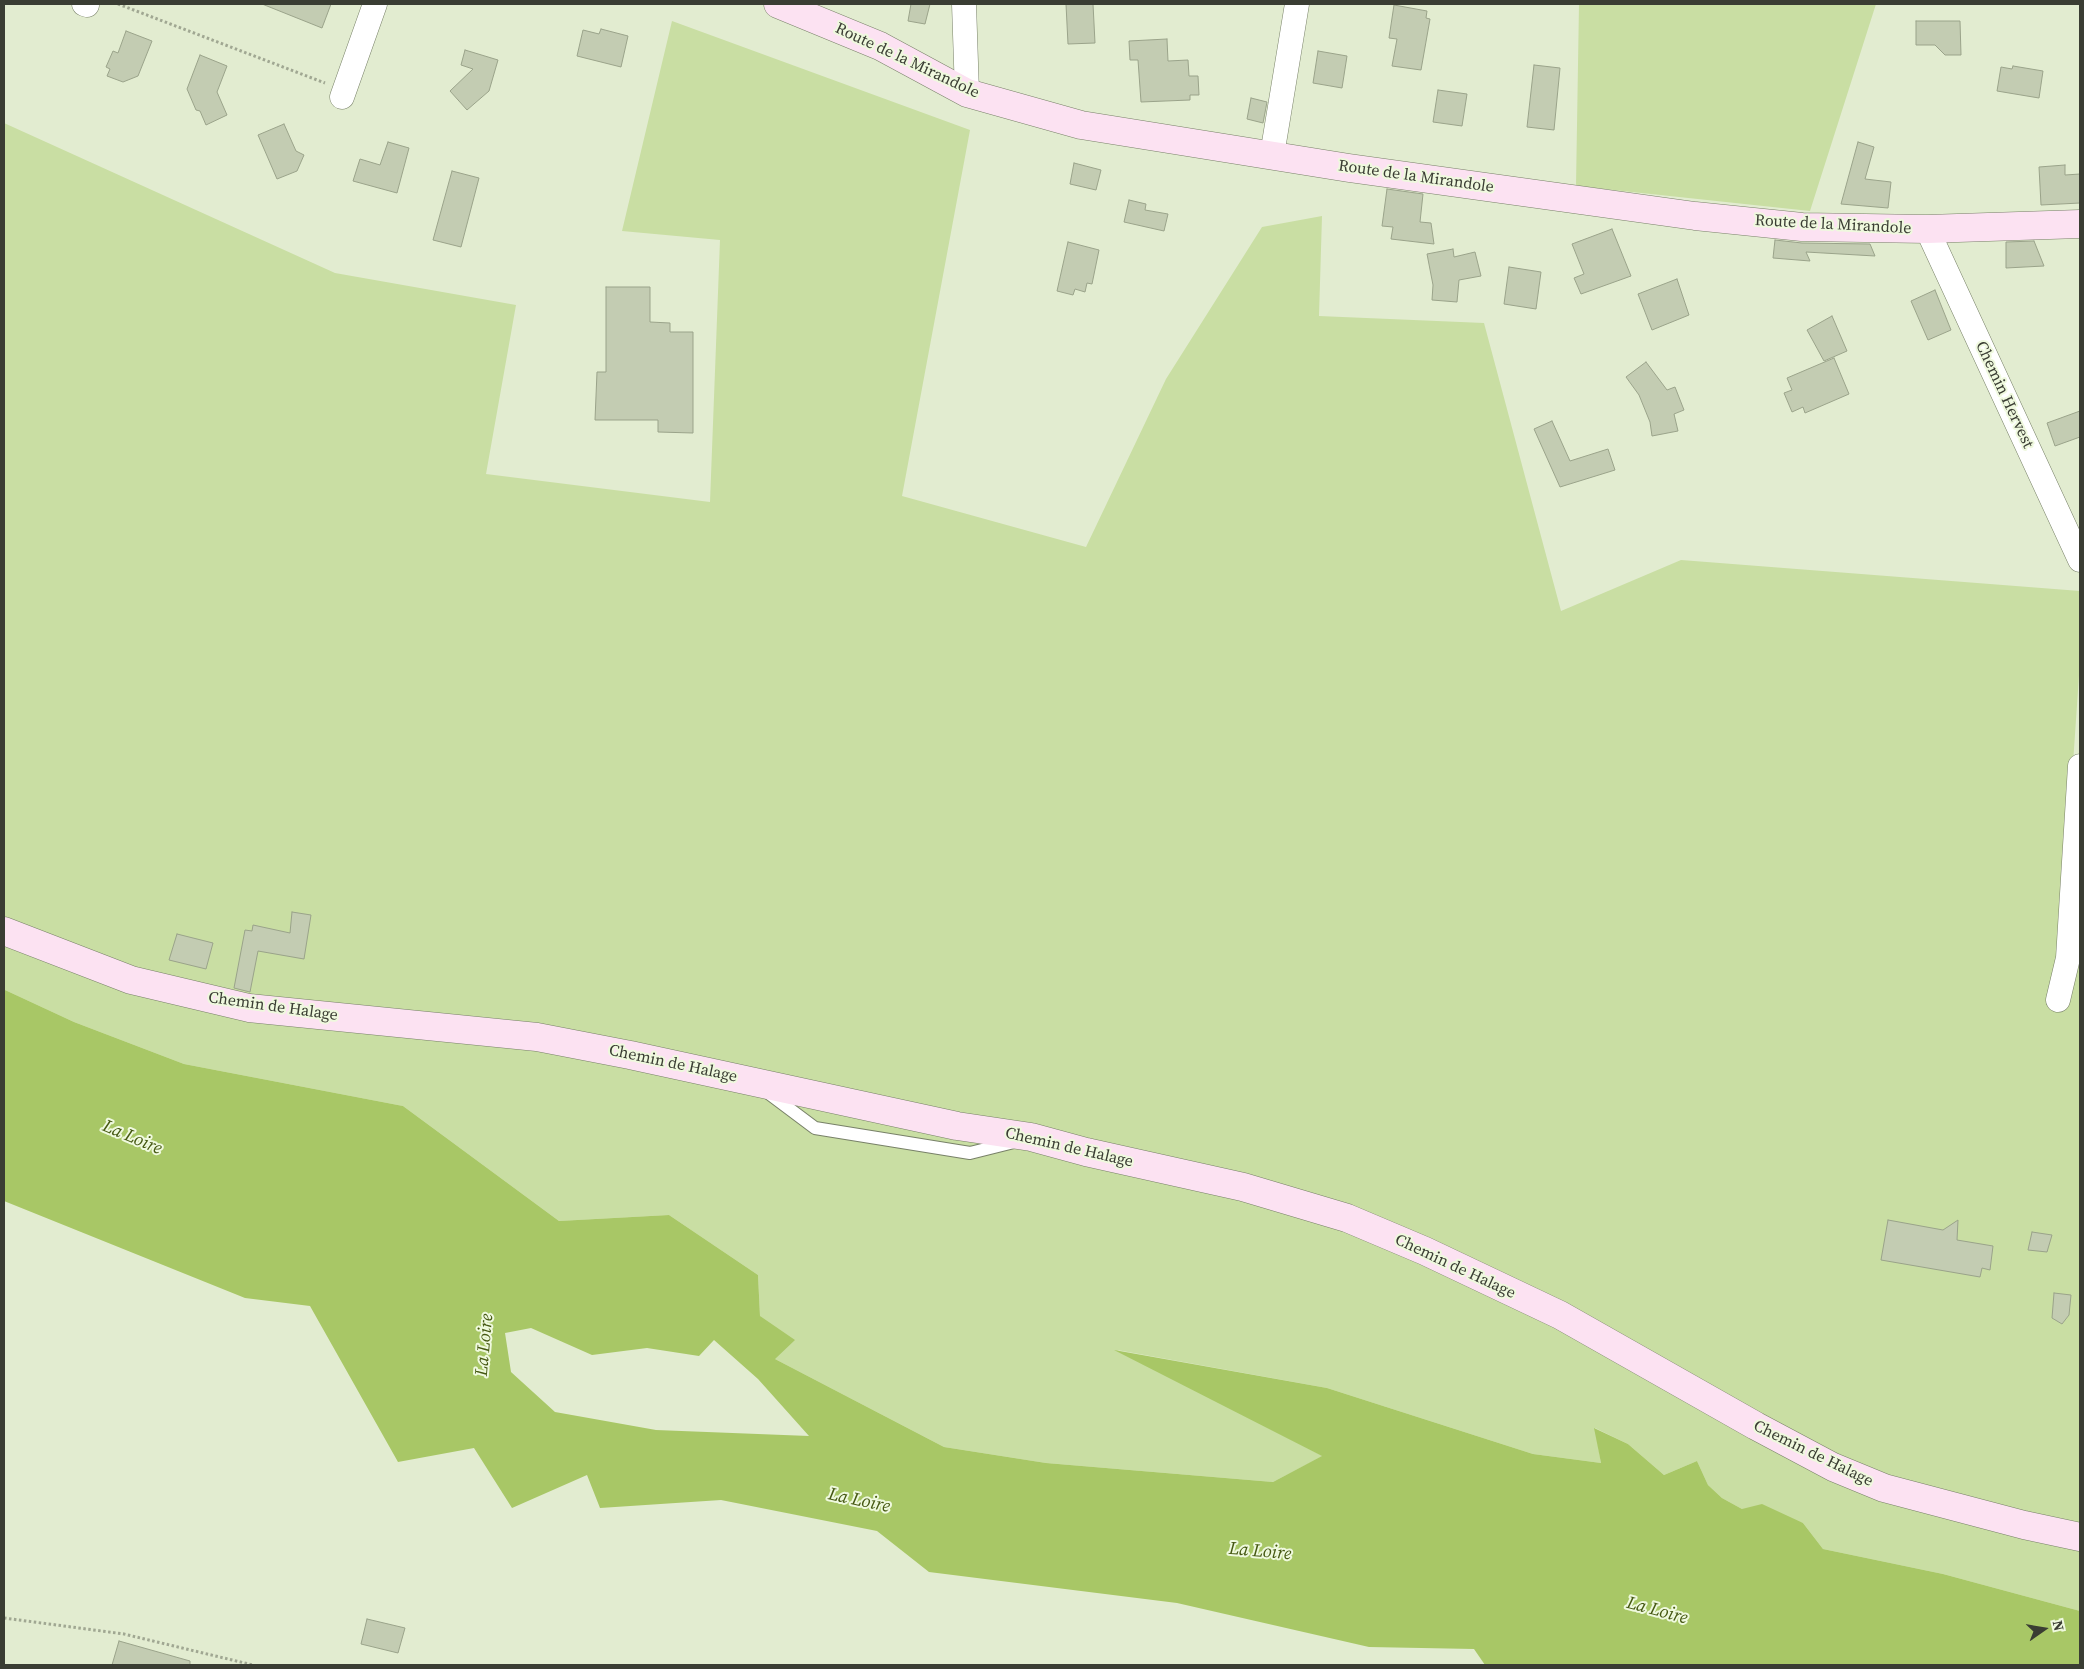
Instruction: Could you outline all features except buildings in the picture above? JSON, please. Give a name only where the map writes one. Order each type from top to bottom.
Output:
[{"type":"main road","name":"Route de la Mirandole","points":[[778,4],[880,46],[967,93],[1081,125],[1272,156],[1695,216],[1802,227],[1927,229],[2080,224]]},
{"type":"main road","name":"Chemin de Halage","points":[[4,931],[131,980],[249,1008],[537,1037],[957,1126],[1031,1137],[1086,1152],[1243,1187],[1347,1218],[1425,1251],[1560,1315],[1756,1426],[1833,1467],[1884,1488],[2024,1525],[2080,1537]]},
{"type":"street","points":[[344,94],[375,4]]},
{"type":"street","points":[[964,4],[967,93]]},
{"type":"street","points":[[1272,156],[1297,4]]},
{"type":"street","name":"Chemin Hervest","points":[[1927,229],[2080,560]]},
{"type":"street","points":[[2058,1000],[2068,958],[2080,766]]},
{"type":"path","points":[[118,4],[344,94]]},
{"type":"path","points":[[4,1618],[124,1634],[252,1665]]},
{"type":"shaded area","points":[[1579,4],[1876,4],[1810,211],[1576,186]]},
{"type":"shaded area","points":[[672,21],[970,130],[902,496],[1086,547],[1166,379],[1262,227],[1322,216],[1319,316],[1484,323],[1561,611],[1681,560],[2080,591],[2080,661],[2068,837],[2080,840],[2080,1611],[1943,1574],[1823,1549],[1803,1523],[1742,1509],[1722,1498],[1708,1485],[1697,1461],[1664,1475],[1628,1444],[1595,1428],[1601,1463],[1533,1454],[1327,1388],[1117,1350],[1323,1456],[1273,1482],[1046,1463],[944,1447],[775,1359],[760,1316],[758,1275],[669,1215],[559,1221],[403,1106],[184,1064],[74,1022],[5,990],[4,123],[335,273],[516,305],[486,474],[710,502],[720,240],[622,231]]},
{"type":"water","name":"La Loire","points":[[4,985],[5,990],[74,1022],[184,1064],[403,1106],[559,1221],[669,1215],[758,1275],[760,1316],[795,1340],[775,1359],[944,1447],[1046,1463],[1273,1482],[1322,1456],[1114,1350],[1327,1388],[1533,1454],[1601,1463],[1594,1428],[1628,1444],[1664,1475],[1697,1461],[1708,1485],[1722,1498],[1742,1509],[1762,1504],[1803,1523],[1823,1549],[1943,1574],[2080,1611],[2080,1665],[1485,1665],[1474,1649],[1369,1647],[1177,1603],[929,1572],[877,1531],[721,1500],[600,1508],[587,1475],[512,1508],[474,1448],[398,1462],[310,1306],[245,1298],[4,1201]],"holes":[[[531,1328],[592,1355],[647,1348],[699,1356],[714,1340],[758,1379],[809,1436],[656,1430],[555,1412],[511,1372],[505,1333]]]}]
